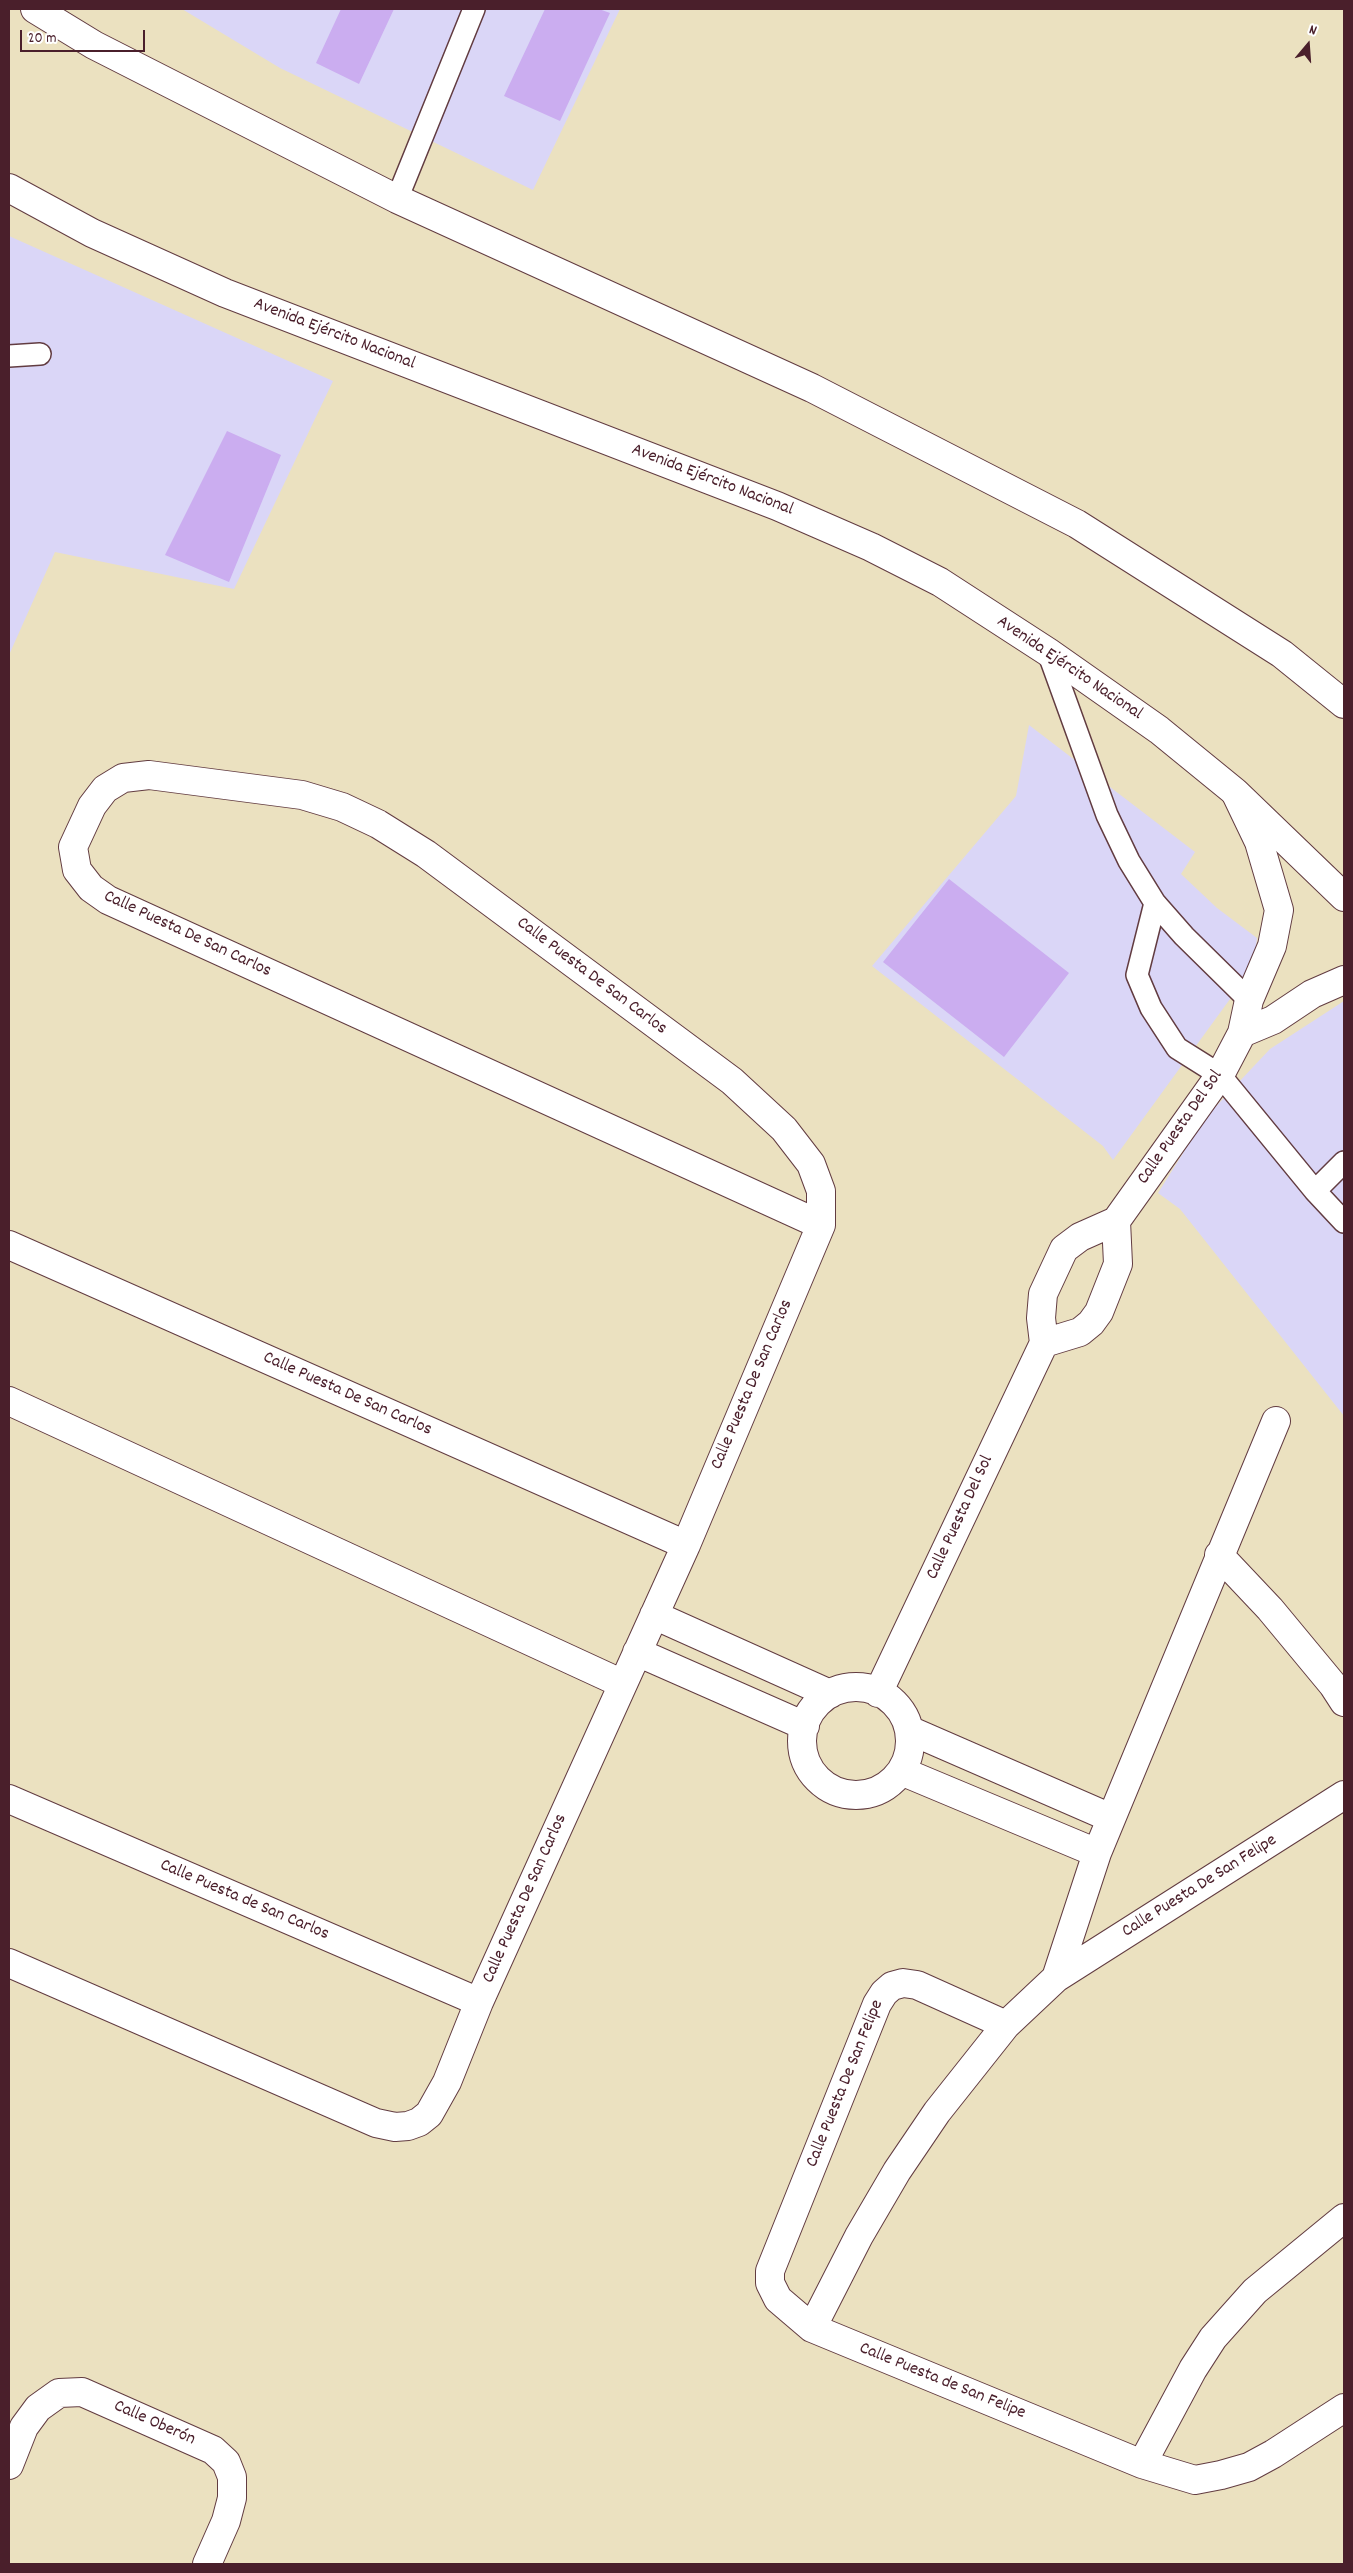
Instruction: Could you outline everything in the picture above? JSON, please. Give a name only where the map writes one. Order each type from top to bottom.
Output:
[{"type":"street","points":[[35,9],[94,45],[397,199],[812,388],[1077,524],[1282,654],[1344,704]]},
{"type":"street","name":"Avenida Ejército Nacional","points":[[9,188],[92,232],[225,293],[777,506],[872,547],[940,582],[1048,652],[1160,730],[1235,792],[1344,897]]},
{"type":"street","name":"Calle Puesta De San Carlos","points":[[9,1963],[376,2123],[395,2127],[408,2126],[419,2122],[430,2114],[686,1545],[821,1225],[821,1191],[811,1164],[784,1129],[732,1081],[426,854],[378,824],[342,807],[302,795],[149,775],[123,778],[105,789],[92,806],[73,847],[77,870],[91,888],[108,900],[821,1225]]},
{"type":"street","name":"Calle Puesta Del Sol","points":[[1116,1221],[1220,1075],[1242,1033],[1249,1000],[1272,946],[1279,910],[1259,842],[1235,792]]},
{"type":"street","points":[[1242,1033],[1273,1020],[1312,994],[1344,980]]},
{"type":"street","points":[[1116,1221],[1118,1264],[1099,1312],[1091,1323],[1080,1332],[1044,1343],[1040,1318],[1043,1294],[1064,1249],[1080,1237],[1116,1221]]},
{"type":"street","name":"Calle Puesta De San Carlos","points":[[9,1245],[686,1545]]},
{"type":"street","name":"Calle Puesta Del Sol","points":[[878,1693],[1044,1343]]},
{"type":"street","points":[[9,1401],[623,1684]]},
{"type":"street","name":"Calle Puesta De San Felipe","points":[[1056,1978],[1097,1853],[1276,1421]]},
{"type":"street","points":[[1219,1555],[1270,1609],[1333,1685],[1344,1702]]},
{"type":"street","points":[[654,1615],[830,1694]]},
{"type":"street","points":[[637,1652],[805,1726]]},
{"type":"street","points":[[845,1688],[862,1688],[878,1693],[892,1701],[903,1714],[909,1730],[910,1747],[901,1771],[896,1778],[883,1788],[867,1794],[850,1795],[834,1790],[819,1780],[809,1767],[803,1751],[802,1735],[807,1718],[816,1704],[830,1694],[845,1688]]},
{"type":"street","points":[[909,1730],[1111,1818]]},
{"type":"street","points":[[901,1771],[1097,1853]]},
{"type":"street","name":"Calle Puesta De San Felipe","points":[[812,2328],[859,2236],[897,2171],[937,2112],[1006,2025],[1056,1978],[1344,1795]]},
{"type":"street","name":"Calle Puesta de San Carlos","points":[[9,1800],[479,2002]]},
{"type":"street","name":"Calle Puesta De San Felipe","points":[[770,2271],[877,2004],[884,1993],[892,1986],[903,1983],[917,1984],[1006,2025]]},
{"type":"street","points":[[1142,2464],[1193,2369],[1213,2338],[1255,2291],[1344,2218]]},
{"type":"street","name":"Calle Puesta de San Felipe","points":[[770,2271],[770,2283],[778,2299],[812,2328],[1142,2464],[1195,2480],[1222,2475],[1248,2467],[1273,2454],[1344,2408]]},
{"type":"street","name":"Calle Oberón","points":[[9,2465],[24,2427],[38,2408],[59,2393],[82,2392],[213,2450],[226,2462],[232,2477],[232,2498],[226,2521],[207,2564]]},
{"type":"lane","points":[[397,199],[474,9]]},
{"type":"lane","points":[[9,356],[40,354]]},
{"type":"lane","points":[[1048,652],[1107,815],[1129,861],[1155,903],[1184,936],[1249,1000]]},
{"type":"lane","points":[[1155,903],[1137,975],[1151,1008],[1178,1048],[1220,1075],[1315,1191],[1344,1222]]},
{"type":"lane","points":[[1315,1191],[1344,1162]]},
{"type":"shaded area","points":[[182,9],[620,9],[533,190],[280,68]]},
{"type":"shaded area","points":[[9,236],[333,381],[234,589],[55,552],[9,655]]},
{"type":"shaded area","points":[[1029,725],[1195,852],[1181,874],[1217,908],[1257,938],[1254,966],[1113,1160],[1103,1146],[872,966],[1016,796]]},
{"type":"shaded area","points":[[1344,1001],[1344,1416],[1180,1209],[1158,1193],[1205,1118],[1270,1049]]},
{"type":"building","points":[[341,9],[394,9],[359,84],[316,63]]},
{"type":"building","points":[[545,9],[599,9],[610,13],[560,121],[504,96]]},
{"type":"building","points":[[227,431],[281,455],[229,582],[165,555]]},
{"type":"building","points":[[949,879],[1069,973],[1004,1057],[883,962]]}]
